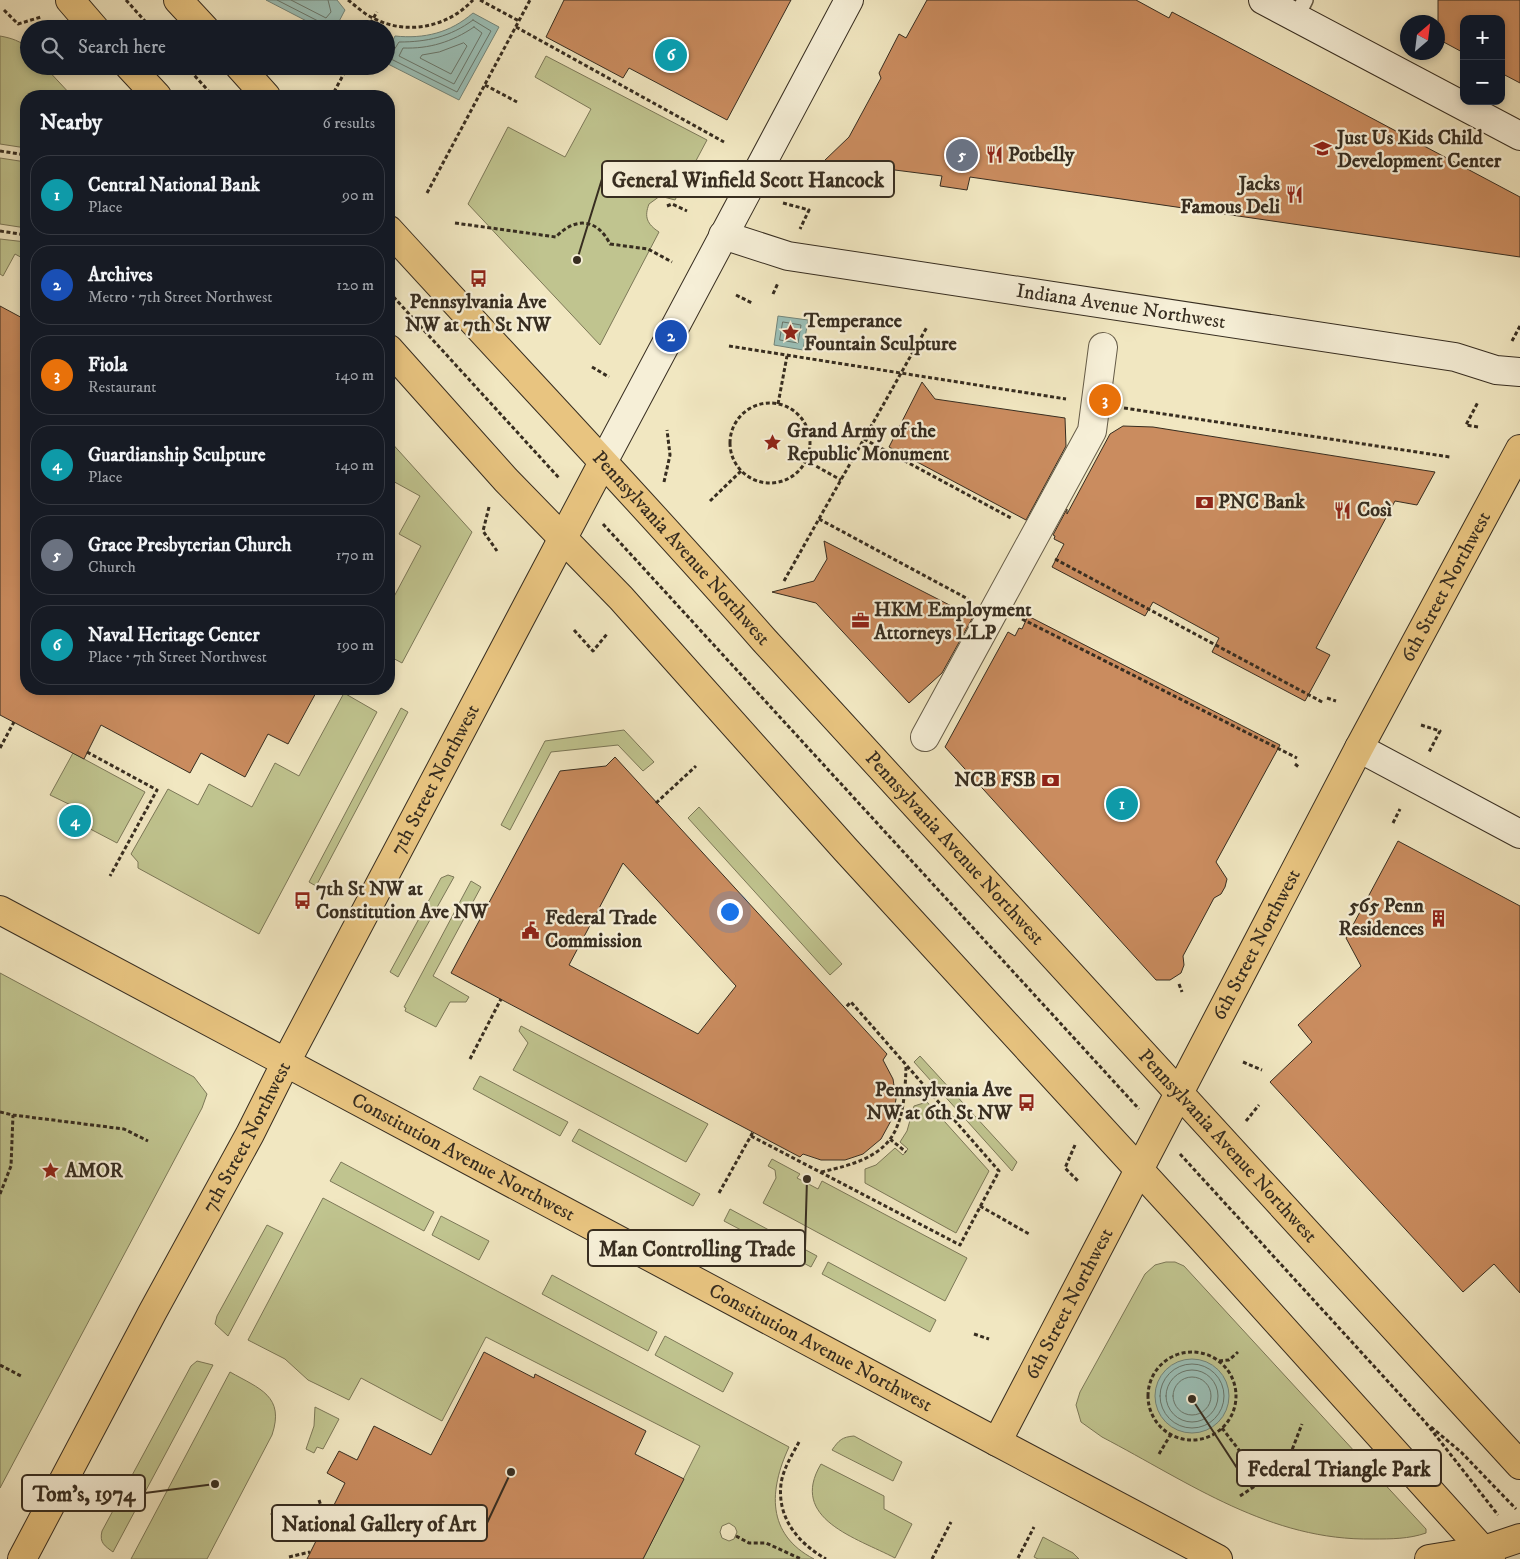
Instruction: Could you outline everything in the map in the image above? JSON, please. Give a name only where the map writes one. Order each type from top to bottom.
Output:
[{"type":"main road","points":[[178,0],[196,20]]},
{"type":"main road","points":[[44,9],[82,14]]},
{"type":"main road","points":[[137,75],[151,90]]},
{"type":"main road","points":[[247,75],[261,90]]},
{"type":"main road","name":"Pennsylvania Avenue Northwest","points":[[395,237],[602,464],[652,514],[771,648],[1178,1094],[1520,1465]]},
{"type":"main road","points":[[395,356],[506,480],[621,598],[846,850],[1488,1555]]},
{"type":"main road","name":"6th Street Northwest","points":[[997,1442],[1359,748],[1520,449]]},
{"type":"main road","name":"7th Street Northwest","points":[[22,1559],[147,1322],[250,1134],[286,1062],[602,464]]},
{"type":"main road","name":"Constitution Avenue Northwest","points":[[0,910],[1218,1559]]},
{"type":"main road","points":[[1429,1559],[1488,1555],[1519,1530]]},
{"type":"street","name":"7th Street Northwest","points":[[602,464],[849,0]]},
{"type":"street","points":[[1263,0],[1300,9],[1520,136]]},
{"type":"street","name":"Indiana Avenue Northwest","points":[[723,235],[788,256],[1455,357],[1496,370],[1520,372]]},
{"type":"street","points":[[926,737],[1092,431],[1103,347]]},
{"type":"street","points":[[1359,748],[1520,834]]},
{"type":"path","points":[[126,0],[144,20]]},
{"type":"path","points":[[348,0],[378,20]]},
{"type":"path","points":[[395,27],[424,27],[450,19],[473,0]]},
{"type":"path","points":[[480,0],[519,21]]},
{"type":"path","points":[[427,193],[530,0]]},
{"type":"path","points":[[25,20],[44,9]]},
{"type":"path","points":[[4,10],[18,24],[20,23]]},
{"type":"path","points":[[373,18],[376,12]]},
{"type":"path","points":[[516,27],[724,142]]},
{"type":"path","points":[[194,75],[208,90]]},
{"type":"path","points":[[335,90],[343,75]]},
{"type":"path","points":[[485,85],[518,102]]},
{"type":"path","points":[[0,151],[20,153]]},
{"type":"path","points":[[703,181],[712,183]]},
{"type":"path","points":[[783,202],[809,210],[799,232]]},
{"type":"path","points":[[667,206],[672,204],[687,211]]},
{"type":"path","points":[[455,223],[556,237],[566,227],[578,222],[586,222],[604,233],[610,244],[648,249],[672,262]]},
{"type":"path","points":[[0,231],[20,234]]},
{"type":"path","points":[[736,295],[752,303]]},
{"type":"path","points":[[395,299],[582,502],[636,557],[1426,1423],[1519,1530]]},
{"type":"path","points":[[1509,347],[1520,326]]},
{"type":"path","points":[[784,581],[927,327]]},
{"type":"path","points":[[778,404],[787,356]]},
{"type":"path","points":[[592,366],[609,377]]},
{"type":"path","points":[[1478,402],[1466,425],[1478,427]]},
{"type":"path","points":[[768,403],[778,404],[793,410],[802,419],[808,431],[810,444],[805,460],[791,476],[780,481],[767,483],[754,479],[742,471],[730,450],[730,436],[734,423],[743,413],[754,406],[768,403]]},
{"type":"path","points":[[664,482],[670,455],[667,430]]},
{"type":"path","points":[[864,439],[1034,539],[1324,703]]},
{"type":"path","points":[[805,460],[841,480]]},
{"type":"path","points":[[710,501],[742,471]]},
{"type":"path","points":[[489,507],[483,531],[497,551]]},
{"type":"path","points":[[819,519],[995,610],[1297,758]]},
{"type":"path","points":[[574,630],[593,651],[607,634]]},
{"type":"path","points":[[1327,698],[1336,701]]},
{"type":"path","points":[[0,748],[14,722]]},
{"type":"path","points":[[1421,725],[1440,731],[1426,759]]},
{"type":"path","points":[[87,752],[157,790],[110,876]]},
{"type":"path","points":[[1296,764],[1300,768]]},
{"type":"path","points":[[656,802],[696,766]]},
{"type":"path","points":[[1393,823],[1400,809]]},
{"type":"path","points":[[1180,984],[1182,992]]},
{"type":"path","points":[[470,1059],[501,999]]},
{"type":"path","points":[[719,1193],[752,1134],[820,1172],[960,1245],[999,1171],[851,1002],[844,1008]]},
{"type":"path","points":[[1243,1062],[1262,1070]]},
{"type":"path","points":[[820,1172],[865,1160],[879,1152],[890,1139],[903,1110],[906,1066]]},
{"type":"path","points":[[1246,1122],[1260,1104]]},
{"type":"path","points":[[0,1112],[13,1116],[124,1129],[148,1141]]},
{"type":"path","points":[[0,1194],[11,1166],[13,1116]]},
{"type":"path","points":[[890,1139],[906,1152]]},
{"type":"path","points":[[1076,1145],[1065,1168],[1078,1181]]},
{"type":"path","points":[[980,1206],[1029,1234]]},
{"type":"path","points":[[974,1334],[989,1339]]},
{"type":"path","points":[[1192,1352],[1206,1354],[1219,1361],[1234,1381],[1236,1394],[1235,1406],[1230,1418],[1222,1428],[1211,1436],[1197,1440],[1183,1439],[1171,1434],[1159,1425],[1152,1413],[1148,1400],[1149,1385],[1155,1372],[1165,1361],[1177,1355],[1192,1352]]},
{"type":"path","points":[[1219,1361],[1229,1360],[1238,1352]]},
{"type":"path","points":[[0,1365],[21,1376]]},
{"type":"path","points":[[1426,1423],[1461,1452],[1519,1530]]},
{"type":"path","points":[[1240,1496],[1279,1470],[1292,1450],[1302,1424]]},
{"type":"path","points":[[1222,1428],[1249,1463],[1260,1484]]},
{"type":"path","points":[[1159,1454],[1171,1434]]},
{"type":"path","points":[[799,1442],[786,1468],[781,1485],[782,1508],[791,1529],[804,1544],[826,1559]]},
{"type":"path","points":[[319,1500],[326,1521]]},
{"type":"path","points":[[271,1513],[318,1537]]},
{"type":"path","points":[[932,1559],[951,1522]]},
{"type":"path","points":[[1018,1558],[1034,1527]]},
{"type":"path","points":[[736,1536],[749,1543],[766,1544],[801,1559]]},
{"type":"path","points":[[289,1557],[310,1552]]},
{"type":"green space","points":[[0,36],[20,42],[20,75],[52,75],[66,90],[20,90],[20,147],[0,144]]},
{"type":"green space","points":[[546,56],[707,140],[675,200],[660,196],[649,204],[647,216],[649,223],[659,232],[600,345],[468,204],[508,127],[565,157],[591,109],[535,77]]},
{"type":"green space","points":[[0,158],[20,161],[20,227],[0,224]]},
{"type":"green space","points":[[0,239],[20,241],[20,257],[15,254],[3,276],[0,274]]},
{"type":"green space","points":[[395,447],[472,532],[402,663],[395,659],[395,595],[421,546],[399,534],[420,496],[395,482]]},
{"type":"green space","points":[[343,695],[347,695],[377,712],[259,934],[138,868],[138,862],[131,854],[168,789],[198,805],[209,784],[252,807],[275,763],[299,776]]},
{"type":"green space","points":[[401,708],[408,712],[316,886],[309,882]]},
{"type":"green space","points":[[624,730],[654,762],[643,771],[618,745],[551,752],[510,830],[501,825],[545,741]]},
{"type":"green space","points":[[73,753],[145,792],[117,843],[75,821],[81,810],[50,795]]},
{"type":"green space","points":[[699,807],[842,964],[830,975],[688,818]]},
{"type":"green space","points":[[448,875],[454,877],[398,977],[390,972],[441,878]]},
{"type":"green space","points":[[471,881],[481,887],[433,976],[469,997],[466,1002],[450,1002],[436,1027],[405,1011],[406,1008],[404,1007]]},
{"type":"green space","points":[[0,973],[194,1077],[207,1094],[202,1108],[0,1488]]},
{"type":"green space","points":[[521,1026],[708,1124],[686,1162],[513,1070],[528,1043],[519,1031]]},
{"type":"green space","points":[[920,1056],[1017,1162],[1012,1171],[914,1062]]},
{"type":"green space","points":[[480,1076],[568,1122],[560,1136],[473,1089]]},
{"type":"green space","points":[[927,1102],[989,1171],[956,1233],[865,1183],[865,1169],[876,1165],[895,1148],[903,1155],[908,1149],[900,1142],[907,1131],[914,1106]]},
{"type":"green space","points":[[579,1129],[700,1194],[693,1206],[572,1141]]},
{"type":"green space","points":[[772,1159],[800,1174],[797,1178],[818,1189],[822,1181],[967,1258],[945,1301],[763,1203],[776,1178],[775,1170],[768,1166]]},
{"type":"green space","points":[[341,1162],[434,1212],[424,1231],[330,1181]]},
{"type":"green space","points":[[323,1198],[789,1447],[778,1479],[775,1495],[776,1510],[780,1524],[787,1537],[798,1549],[814,1559],[643,1559],[700,1446],[486,1337],[442,1421],[361,1378],[349,1400],[308,1380],[285,1359],[248,1340]],"holes":[[[729,1523],[735,1527],[737,1532],[734,1539],[729,1541],[722,1538],[720,1532],[722,1526]]]},
{"type":"green space","points":[[730,1209],[817,1256],[811,1267],[724,1221]]},
{"type":"green space","points":[[441,1216],[489,1241],[479,1260],[432,1235]]},
{"type":"green space","points":[[267,1225],[283,1233],[228,1336],[215,1324],[217,1316]]},
{"type":"green space","points":[[828,1262],[936,1320],[930,1332],[822,1274]]},
{"type":"green space","points":[[1175,1262],[1184,1266],[1426,1529],[1426,1533],[1393,1539],[1335,1537],[1265,1520],[1199,1490],[1102,1437],[1081,1422],[1076,1405],[1080,1392],[1145,1274],[1155,1265]]},
{"type":"green space","points":[[552,1275],[657,1332],[648,1351],[542,1294]]},
{"type":"green space","points":[[665,1336],[733,1373],[723,1392],[655,1355]]},
{"type":"green space","points":[[197,1361],[213,1365],[113,1552],[102,1541],[102,1531],[191,1366]]},
{"type":"green space","points":[[230,1372],[267,1395],[275,1411],[275,1422],[272,1435],[207,1559],[131,1559]]},
{"type":"green space","points":[[315,1407],[339,1419],[323,1449],[317,1447],[314,1453],[306,1449],[314,1426]]},
{"type":"green space","points":[[854,1436],[902,1462],[893,1481],[832,1450],[841,1440]]},
{"type":"green space","points":[[821,1464],[884,1496],[884,1509],[912,1524],[895,1558],[846,1534],[831,1524],[820,1513],[813,1499],[813,1483]]},
{"type":"green space","points":[[1043,1537],[1073,1553],[1079,1559],[1038,1559],[1034,1557]]},
{"type":"water","points":[[266,0],[337,0],[345,10],[340,20],[305,20]]},
{"type":"water","points":[[473,13],[499,27],[459,100],[395,68],[395,36],[406,37],[436,33],[464,20]]},
{"type":"water","points":[[778,316],[808,320],[803,350],[774,345]]},
{"type":"water","points":[[1185,1359],[1199,1359],[1213,1365],[1223,1375],[1229,1389],[1227,1410],[1213,1427],[1199,1433],[1185,1433],[1171,1427],[1161,1417],[1155,1403],[1155,1389],[1161,1375],[1171,1365]]},
{"type":"building","points":[[564,0],[791,0],[727,120],[629,68],[623,78],[546,37]]},
{"type":"building","points":[[927,0],[1136,0],[1169,18],[1172,12],[1520,197],[1520,257],[970,177],[967,190],[940,186],[942,176],[824,161],[849,137],[881,78],[879,73],[899,34],[906,38]]},
{"type":"building","points":[[1438,0],[1520,0],[1520,83],[1505,75],[1505,15],[1460,15],[1460,51],[1445,43],[1445,15],[1438,15]]},
{"type":"building","points":[[0,306],[20,317],[20,695],[315,695],[288,744],[268,734],[245,777],[201,753],[190,773],[101,725],[84,759],[0,715]]},
{"type":"building","points":[[922,382],[935,399],[1065,418],[1066,446],[1026,520],[889,447]]},
{"type":"building","points":[[1123,426],[1153,427],[1435,472],[1417,505],[1395,501],[1316,648],[1330,655],[1305,701],[1212,652],[1219,638],[1153,602],[1145,616],[1052,567],[1064,544],[1054,539],[1055,536],[1053,535],[1067,509],[1067,514],[1110,434]]},
{"type":"building","points":[[824,541],[973,617],[942,673],[909,703],[816,603],[772,592],[814,581],[827,559]]},
{"type":"building","points":[[1028,616],[1280,745],[1216,862],[1227,879],[1225,887],[1221,894],[1214,898],[1183,956],[1184,965],[1181,973],[1170,980],[1156,980],[945,747],[1008,632],[1015,636],[1019,628],[1022,629]]},
{"type":"building","name":"Federal Trade Commission","points":[[615,757],[887,1054],[883,1060],[893,1079],[896,1099],[893,1117],[881,1139],[863,1154],[845,1160],[821,1160],[803,1154],[800,1157],[451,973],[560,771],[606,766]],"holes":[[[623,863],[736,986],[698,1034],[569,965]]]},
{"type":"building","points":[[1398,841],[1520,906],[1520,1293],[1494,1264],[1463,1292],[1270,1082],[1312,1042],[1298,1025],[1361,966],[1346,938]]},
{"type":"building","points":[[484,1352],[534,1378],[535,1374],[646,1431],[635,1454],[684,1479],[643,1559],[307,1559],[345,1483],[327,1473],[339,1451],[357,1460],[374,1426],[431,1455]]},
{"type":"place","name":"Naval Heritage Center","points":[[671,55]]},
{"type":"place","name":"Just Us Kids Child Development Center","points":[[1323,149]]},
{"type":"place","name":"Grace Presbyterian Church","points":[[962,155]]},
{"type":"place","name":"Potbelly","points":[[994,155]]},
{"type":"place","name":"Jacks Famous Deli","points":[[1294,195]]},
{"type":"place","name":"General Winfield Scott Hancock","points":[[577,260]]},
{"type":"place","name":"Pennsylvania Ave NW at 7th St NW","points":[[478,278]]},
{"type":"place","name":"Temperance Fountain Sculpture","points":[[790,332]]},
{"type":"place","name":"Archives","points":[[671,336]]},
{"type":"place","name":"Fiola","points":[[1105,400]]},
{"type":"place","name":"Grand Army of the Republic Monument","points":[[773,442]]},
{"type":"place","name":"PNC Bank","points":[[1204,502]]},
{"type":"place","name":"Così","points":[[1343,510]]},
{"type":"place","name":"HKM Employment Attorneys LLP","points":[[860,621]]},
{"type":"place","name":"NCB FSB","points":[[1050,780]]},
{"type":"place","name":"Central National Bank","points":[[1122,804]]},
{"type":"place","name":"Guardianship Sculpture","points":[[75,821]]},
{"type":"place","name":"7th St NW at Constitution Ave NW","points":[[302,901]]},
{"type":"place","name":"565 Penn Residences","points":[[1438,918]]},
{"type":"place","name":"Federal Trade Commission","points":[[531,930]]},
{"type":"place","name":"Pennsylvania Ave NW at 6th St NW","points":[[1026,1102]]},
{"type":"place","name":"AMOR","points":[[51,1171]]},
{"type":"place","name":"Man Controlling Trade","points":[[807,1179]]},
{"type":"place","name":"Federal Triangle Park","points":[[1192,1399]]},
{"type":"place","name":"National Gallery of Art","points":[[511,1472]]},
{"type":"place","name":"Tom's, 1974","points":[[215,1484]]}]
